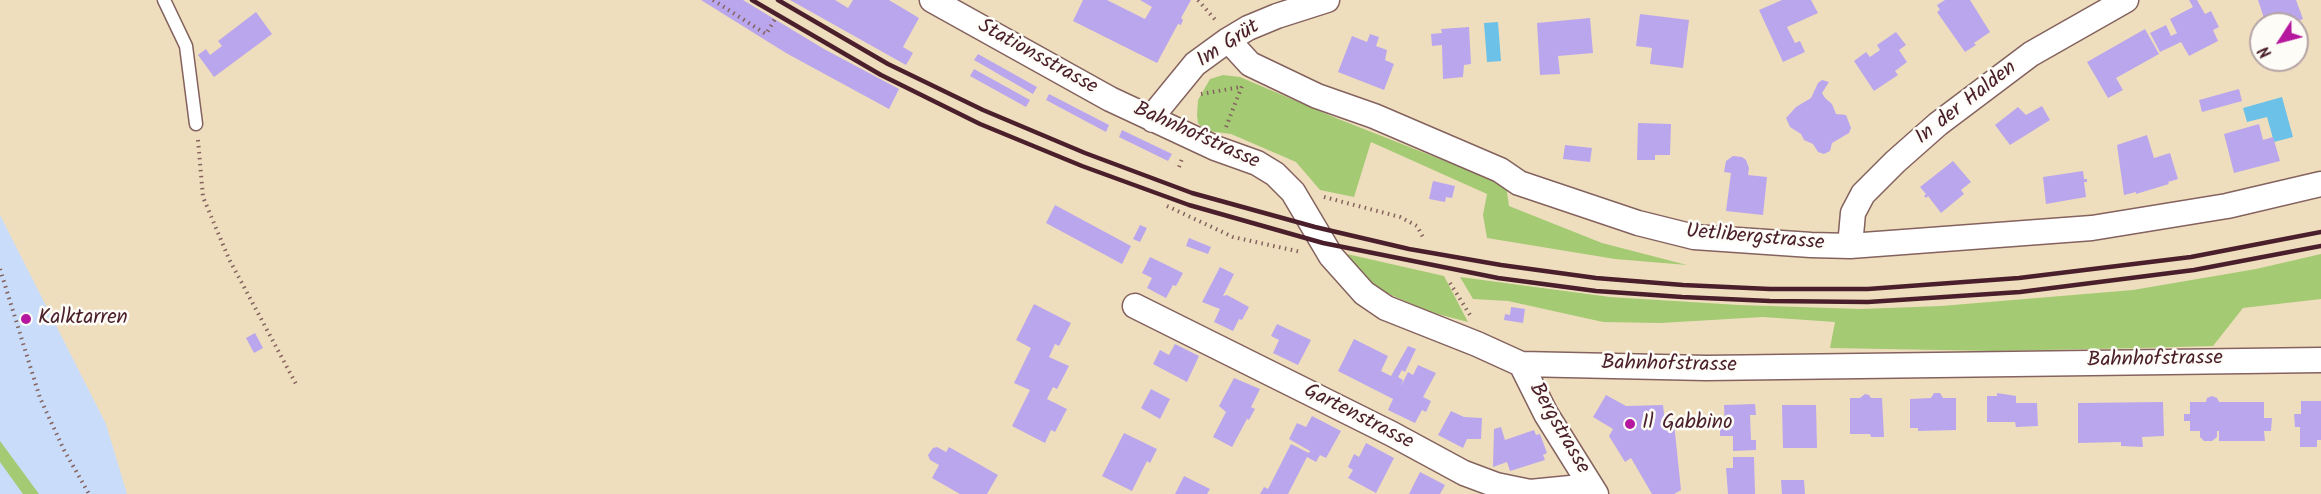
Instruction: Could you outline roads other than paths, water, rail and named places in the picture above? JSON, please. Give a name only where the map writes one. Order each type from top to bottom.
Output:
[{"type":"street","name":"Stationsstrasse","points":[[932,0],[1110,99]]},
{"type":"street","name":"Im Grüt","points":[[1153,120],[1159,108],[1195,64],[1228,40],[1248,28],[1277,16],[1327,0]]},
{"type":"street","name":"In der Halden","points":[[1850,246],[1854,213],[1863,194],[1895,162],[1938,124],[2031,54],[2126,0]]},
{"type":"street","name":"Uetlibergstrasse","points":[[1228,40],[1250,64],[1317,96],[1374,116],[1500,170],[1520,183],[1638,223],[1694,237],[1850,246],[2092,228],[2228,206],[2321,184]]},
{"type":"street","name":"Bahnhofstrasse","points":[[1110,99],[1215,148],[1257,163],[1275,174],[1293,192],[1331,256],[1364,293],[1386,308],[1521,364],[1706,368],[2321,360]]},
{"type":"street","name":"Gartenstrasse","points":[[1135,306],[1464,472],[1496,485],[1530,492],[1594,490]]},
{"type":"street","name":"Bergstrasse","points":[[1521,364],[1546,414],[1594,490]]},
{"type":"lane","points":[[164,0],[186,46],[196,124]]},
{"type":"water","points":[[1498,22],[1501,61],[1487,62],[1484,23]]},
{"type":"water","points":[[2282,97],[2293,137],[2274,142],[2267,117],[2247,122],[2243,108]]},
{"type":"railway","points":[[752,0],[881,75],[980,124],[1082,166],[1189,205],[1323,243],[1498,278],[1596,291],[1682,297],[1868,302],[2020,292],[2194,270],[2321,246]]},
{"type":"railway","points":[[778,0],[888,64],[983,110],[1085,153],[1192,193],[1315,227],[1409,249],[1501,265],[1596,278],[1683,285],[1770,289],[1868,289],[2019,278],[2191,257],[2321,232]]},
{"type":"place","name":"Kalktarren","points":[[26,319]]},
{"type":"place","name":"Il Gabbino","points":[[1630,424]]}]
